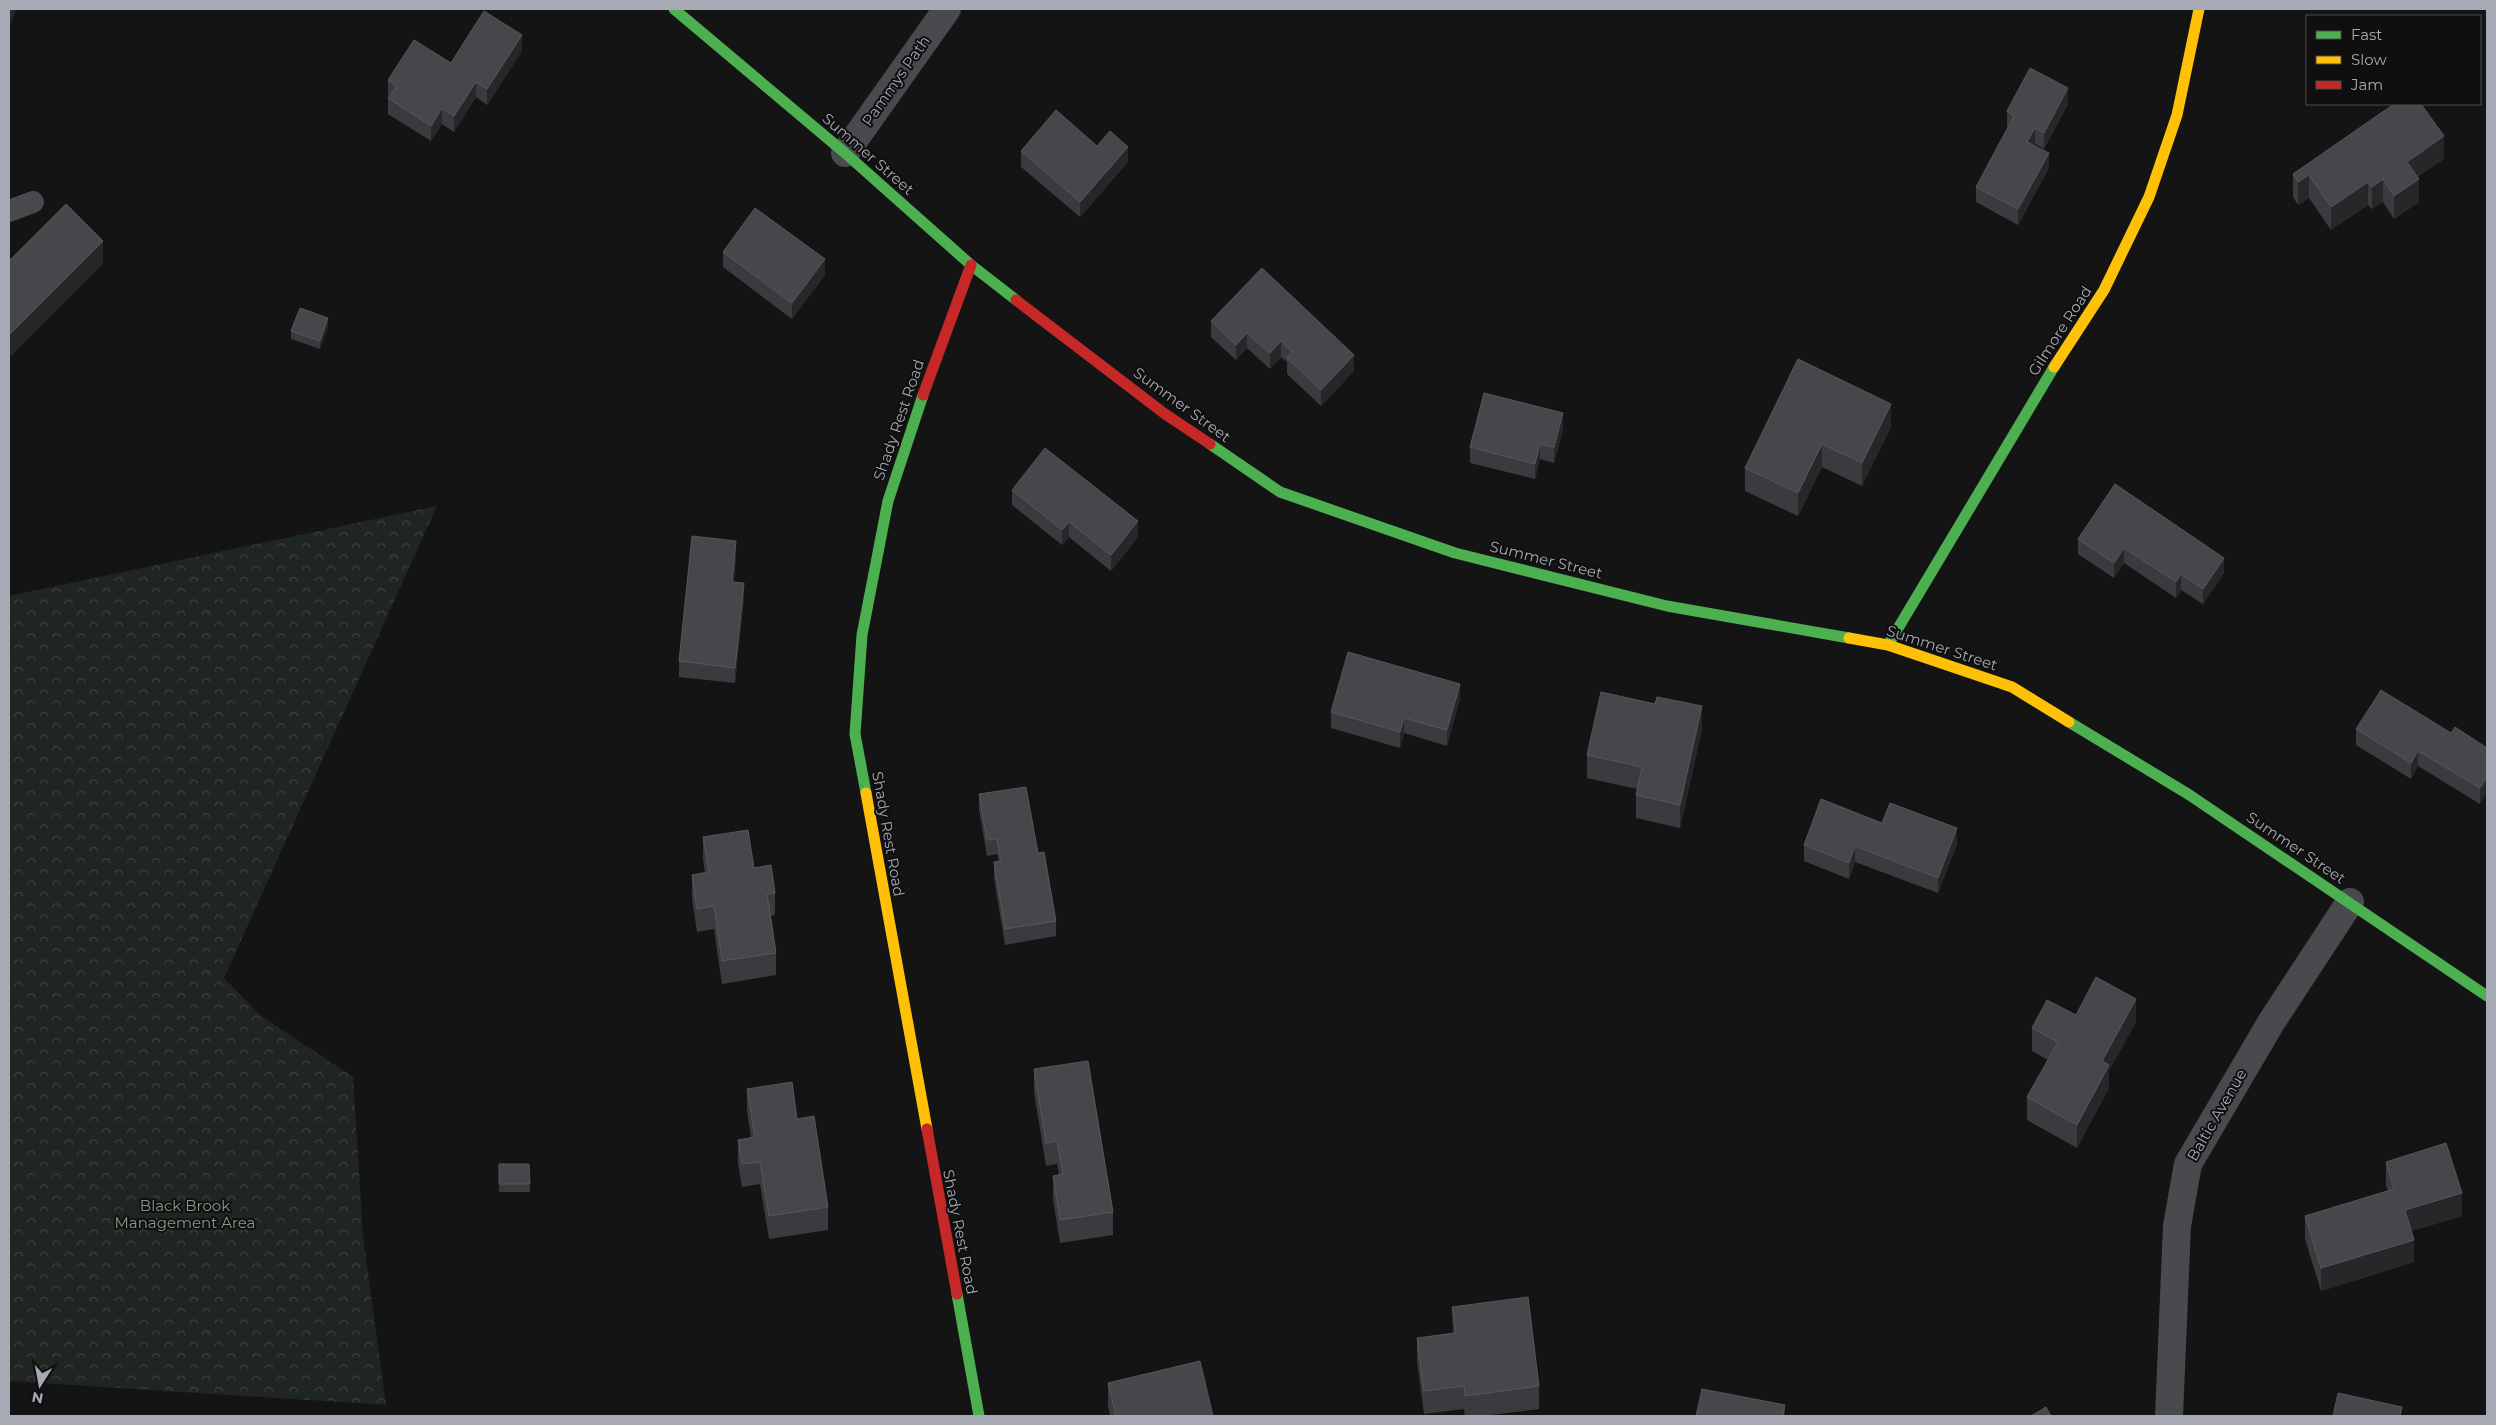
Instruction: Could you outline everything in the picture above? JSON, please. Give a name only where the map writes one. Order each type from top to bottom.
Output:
[{"type":"street","name":"Summer Street","points":[[674,9],[845,153],[971,265],[1165,414],[1280,492],[1475,558],[1667,606],[1888,645],[2012,687],[2188,794],[2487,996]]},
{"type":"street","name":"Pammys Path","points":[[845,153],[947,9]]},
{"type":"street","name":"Gilmore Road","points":[[1888,645],[2030,404],[2104,290],[2149,197],[2177,115],[2199,9]]},
{"type":"street","name":"Shady Rest Road","points":[[971,265],[930,373],[888,501],[862,635],[854,734],[979,1416]]},
{"type":"street","name":"Baltic Avenue","points":[[2169,1416],[2176,1226],[2188,1164],[2272,1022],[2350,902]]},
{"type":"lane","points":[[9,211],[33,202]]},
{"type":"green space","name":"Black Brook Management Area","points":[[437,506],[224,978],[260,1015],[353,1077],[363,1236],[386,1405],[9,1381],[9,596]]},
{"type":"building","points":[[484,11],[522,35],[487,89],[476,82],[454,116],[442,108],[431,126],[388,98],[397,86],[388,80],[414,40],[451,63]]},
{"type":"building","points":[[2030,68],[2068,88],[2044,133],[2035,128],[2027,142],[2049,153],[2018,209],[1976,187],[2014,116],[2007,111]]},
{"type":"building","points":[[2393,105],[2422,105],[2444,136],[2407,162],[2419,179],[2394,196],[2383,179],[2372,187],[2368,182],[2331,207],[2309,175],[2298,182],[2293,174]]},
{"type":"building","points":[[1056,110],[1097,146],[1110,131],[1128,147],[1080,202],[1021,151]]},
{"type":"building","points":[[66,204],[103,241],[9,335],[9,261]]},
{"type":"building","points":[[755,208],[825,259],[792,303],[723,252]]},
{"type":"building","points":[[1262,268],[1354,355],[1321,390],[1287,358],[1292,352],[1281,341],[1270,353],[1247,333],[1236,345],[1211,321]]},
{"type":"building","points":[[300,308],[328,318],[320,341],[291,331]]},
{"type":"building","points":[[1798,359],[1891,404],[1862,463],[1822,444],[1798,493],[1745,468]]},
{"type":"building","points":[[1484,393],[1563,413],[1554,447],[1540,444],[1535,464],[1470,447]]},
{"type":"building","points":[[1045,448],[1138,521],[1111,555],[1069,522],[1062,530],[1012,490]]},
{"type":"building","points":[[2115,484],[2224,558],[2203,589],[2181,574],[2176,582],[2124,548],[2114,563],[2078,539]]},
{"type":"building","points":[[692,536],[736,541],[732,582],[744,583],[735,668],[679,661]]},
{"type":"building","points":[[1348,652],[1460,684],[1447,730],[1404,718],[1400,732],[1331,712]]},
{"type":"building","points":[[2381,690],[2451,733],[2455,727],[2487,748],[2487,777],[2480,788],[2418,751],[2411,763],[2356,729]]},
{"type":"building","points":[[1601,692],[1655,704],[1657,697],[1702,706],[1680,805],[1636,795],[1642,767],[1587,755]]},
{"type":"building","points":[[1026,787],[1038,853],[1044,852],[1056,921],[1005,929],[994,862],[1001,861],[997,839],[987,840],[979,794]]},
{"type":"building","points":[[1821,799],[1882,823],[1890,803],[1957,828],[1938,878],[1855,846],[1849,863],[1804,845]]},
{"type":"building","points":[[748,830],[754,868],[771,865],[775,893],[767,894],[776,953],[722,961],[714,906],[697,909],[692,875],[709,872],[703,837]]},
{"type":"building","points":[[2096,977],[2136,999],[2102,1061],[2109,1065],[2077,1125],[2027,1097],[2058,1042],[2032,1028],[2047,1000],[2076,1015]]},
{"type":"building","points":[[1088,1061],[1113,1212],[1060,1220],[1053,1176],[1063,1174],[1057,1141],[1046,1143],[1034,1069]]},
{"type":"building","points":[[792,1082],[797,1119],[814,1116],[828,1207],[769,1216],[760,1162],[742,1164],[738,1140],[755,1137],[747,1089]]},
{"type":"building","points":[[2446,1143],[2462,1193],[2405,1210],[2414,1240],[2321,1268],[2305,1216],[2394,1189],[2386,1162]]},
{"type":"building","points":[[499,1164],[529,1164],[530,1184],[499,1184]]},
{"type":"building","points":[[1528,1297],[1539,1386],[1465,1396],[1464,1386],[1424,1391],[1417,1338],[1456,1333],[1452,1307]]},
{"type":"building","points":[[1200,1361],[1213,1416],[1116,1416],[1108,1383]]},
{"type":"building","points":[[1702,1389],[1785,1405],[1783,1416],[1696,1416]]},
{"type":"building","points":[[2338,1393],[2402,1407],[2400,1416],[2333,1416]]},
{"type":"building","points":[[2046,1407],[2051,1416],[2031,1416]]},
{"type":"traffic: fast","points":[[674,9],[845,153],[971,265],[1016,300]]},
{"type":"traffic: fast","points":[[1888,645],[2054,367]]},
{"type":"traffic: fast","points":[[866,793],[855,734],[862,635],[888,501],[923,395]]},
{"type":"traffic: fast","points":[[1210,444],[1280,492],[1455,553],[1667,606],[1849,638]]},
{"type":"traffic: fast","points":[[2069,722],[2188,794],[2487,996]]},
{"type":"traffic: fast","points":[[957,1294],[979,1416]]},
{"type":"traffic: slow","points":[[2054,367],[2104,290],[2149,197],[2177,115],[2199,9]]},
{"type":"traffic: slow","points":[[1849,638],[1888,645],[2012,687],[2069,722]]},
{"type":"traffic: slow","points":[[866,793],[927,1129]]},
{"type":"traffic: jam","points":[[923,395],[971,265]]},
{"type":"traffic: jam","points":[[1016,300],[1165,414],[1210,444]]},
{"type":"traffic: jam","points":[[927,1129],[957,1294]]}]
